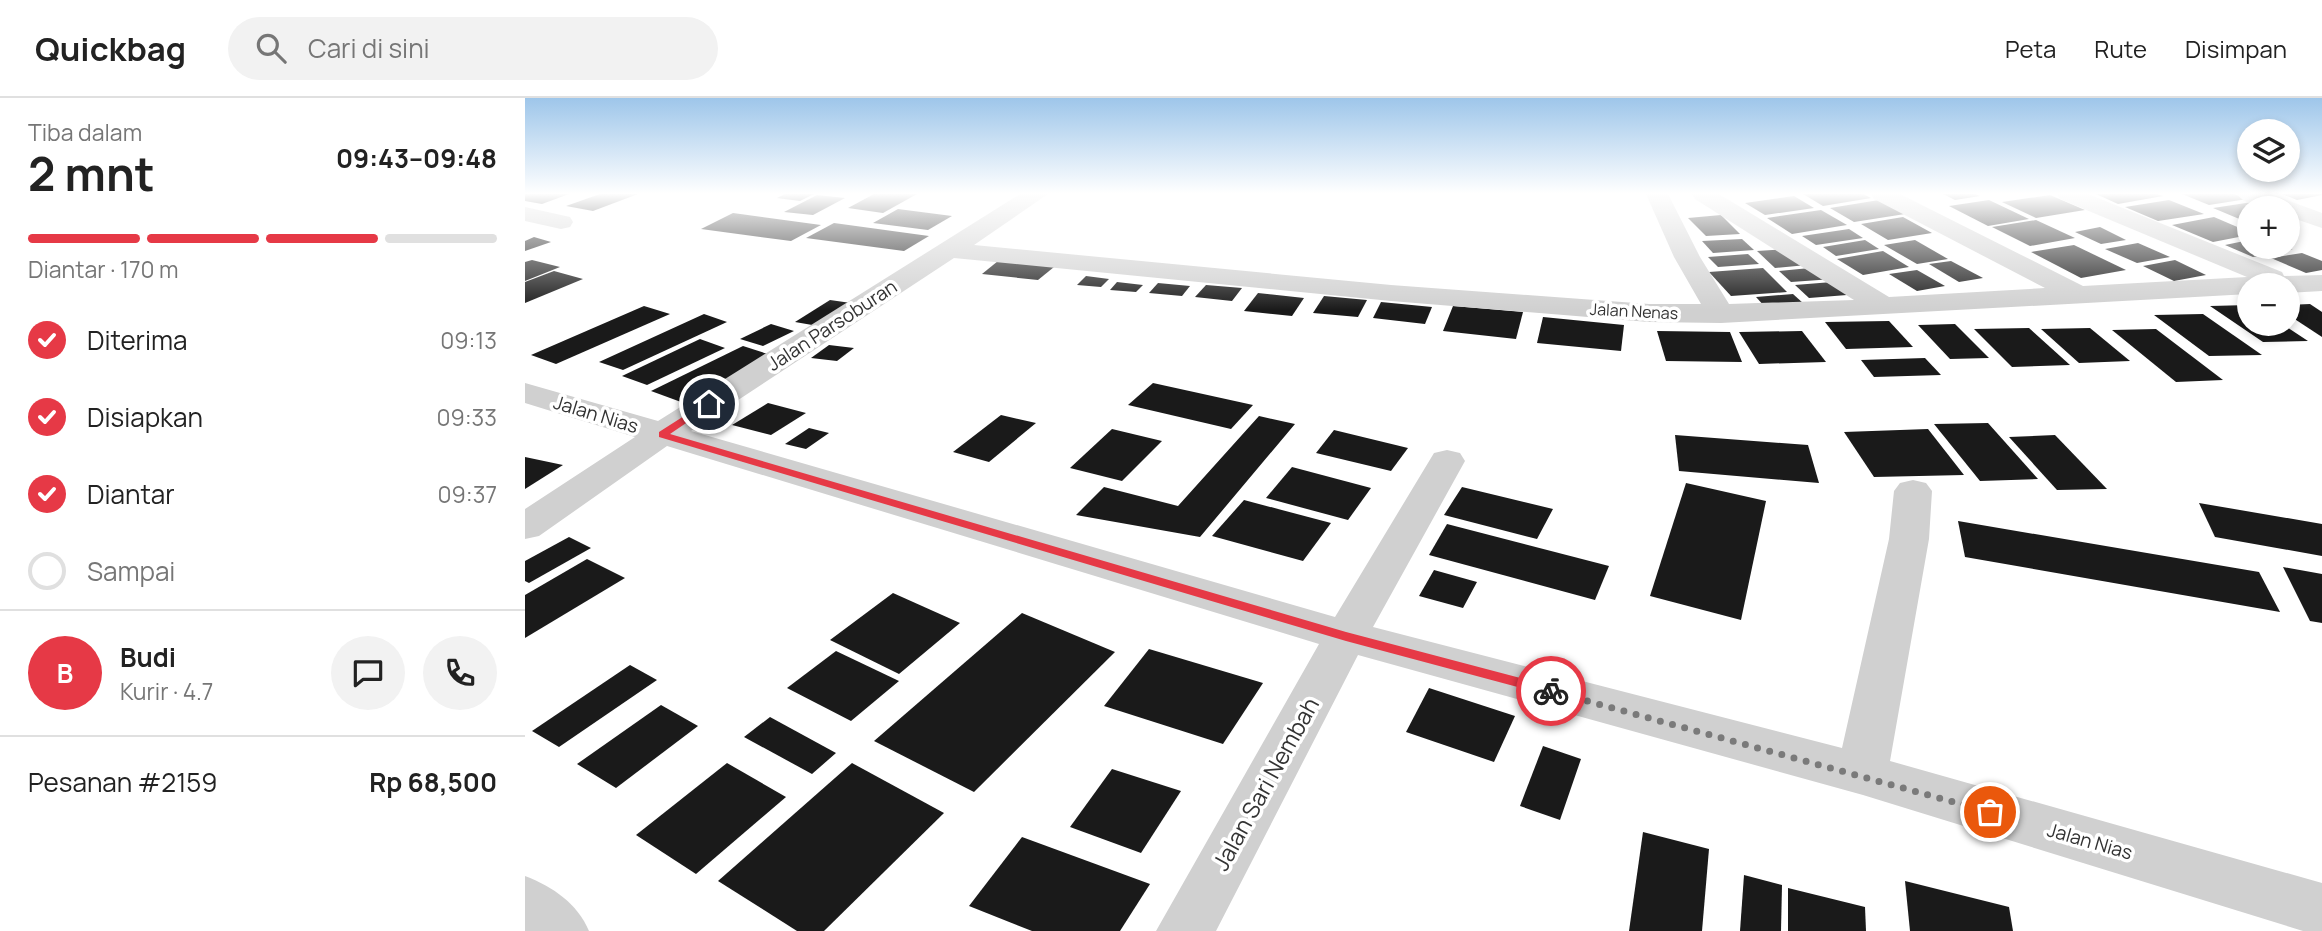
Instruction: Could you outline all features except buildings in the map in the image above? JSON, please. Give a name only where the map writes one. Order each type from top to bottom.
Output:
[{"type":"street","name":"Jalan Parsoburan","points":[[525,527],[662,434],[975,233]]},
{"type":"street","points":[[1676,233],[1721,314]]},
{"type":"street","points":[[1766,233],[1885,307]]},
{"type":"street","points":[[1958,233],[2080,295]]},
{"type":"street","points":[[2162,233],[2260,273]]},
{"type":"street","name":"Jalan Nenas","points":[[948,250],[1404,294],[1650,313],[1721,314],[1885,307],[2237,286]]},
{"type":"street","name":"Jalan Nenas","points":[[2300,283],[2322,283]]},
{"type":"street","name":"Jalan Nias","points":[[525,393],[1346,636],[1863,774],[2322,909]]},
{"type":"street","name":"Jalan Sari Nembah","points":[[1185,931],[1346,636],[1447,461]]},
{"type":"street","points":[[1863,774],[1876,690],[1914,520],[1913,491]]},
{"type":"street","points":[[525,903],[560,931]]},
{"type":"way so far","points":[[1551,691],[1863,774],[1990,812]]},
{"type":"route","points":[[709,404],[662,434],[1346,636],[1551,691]]}]
